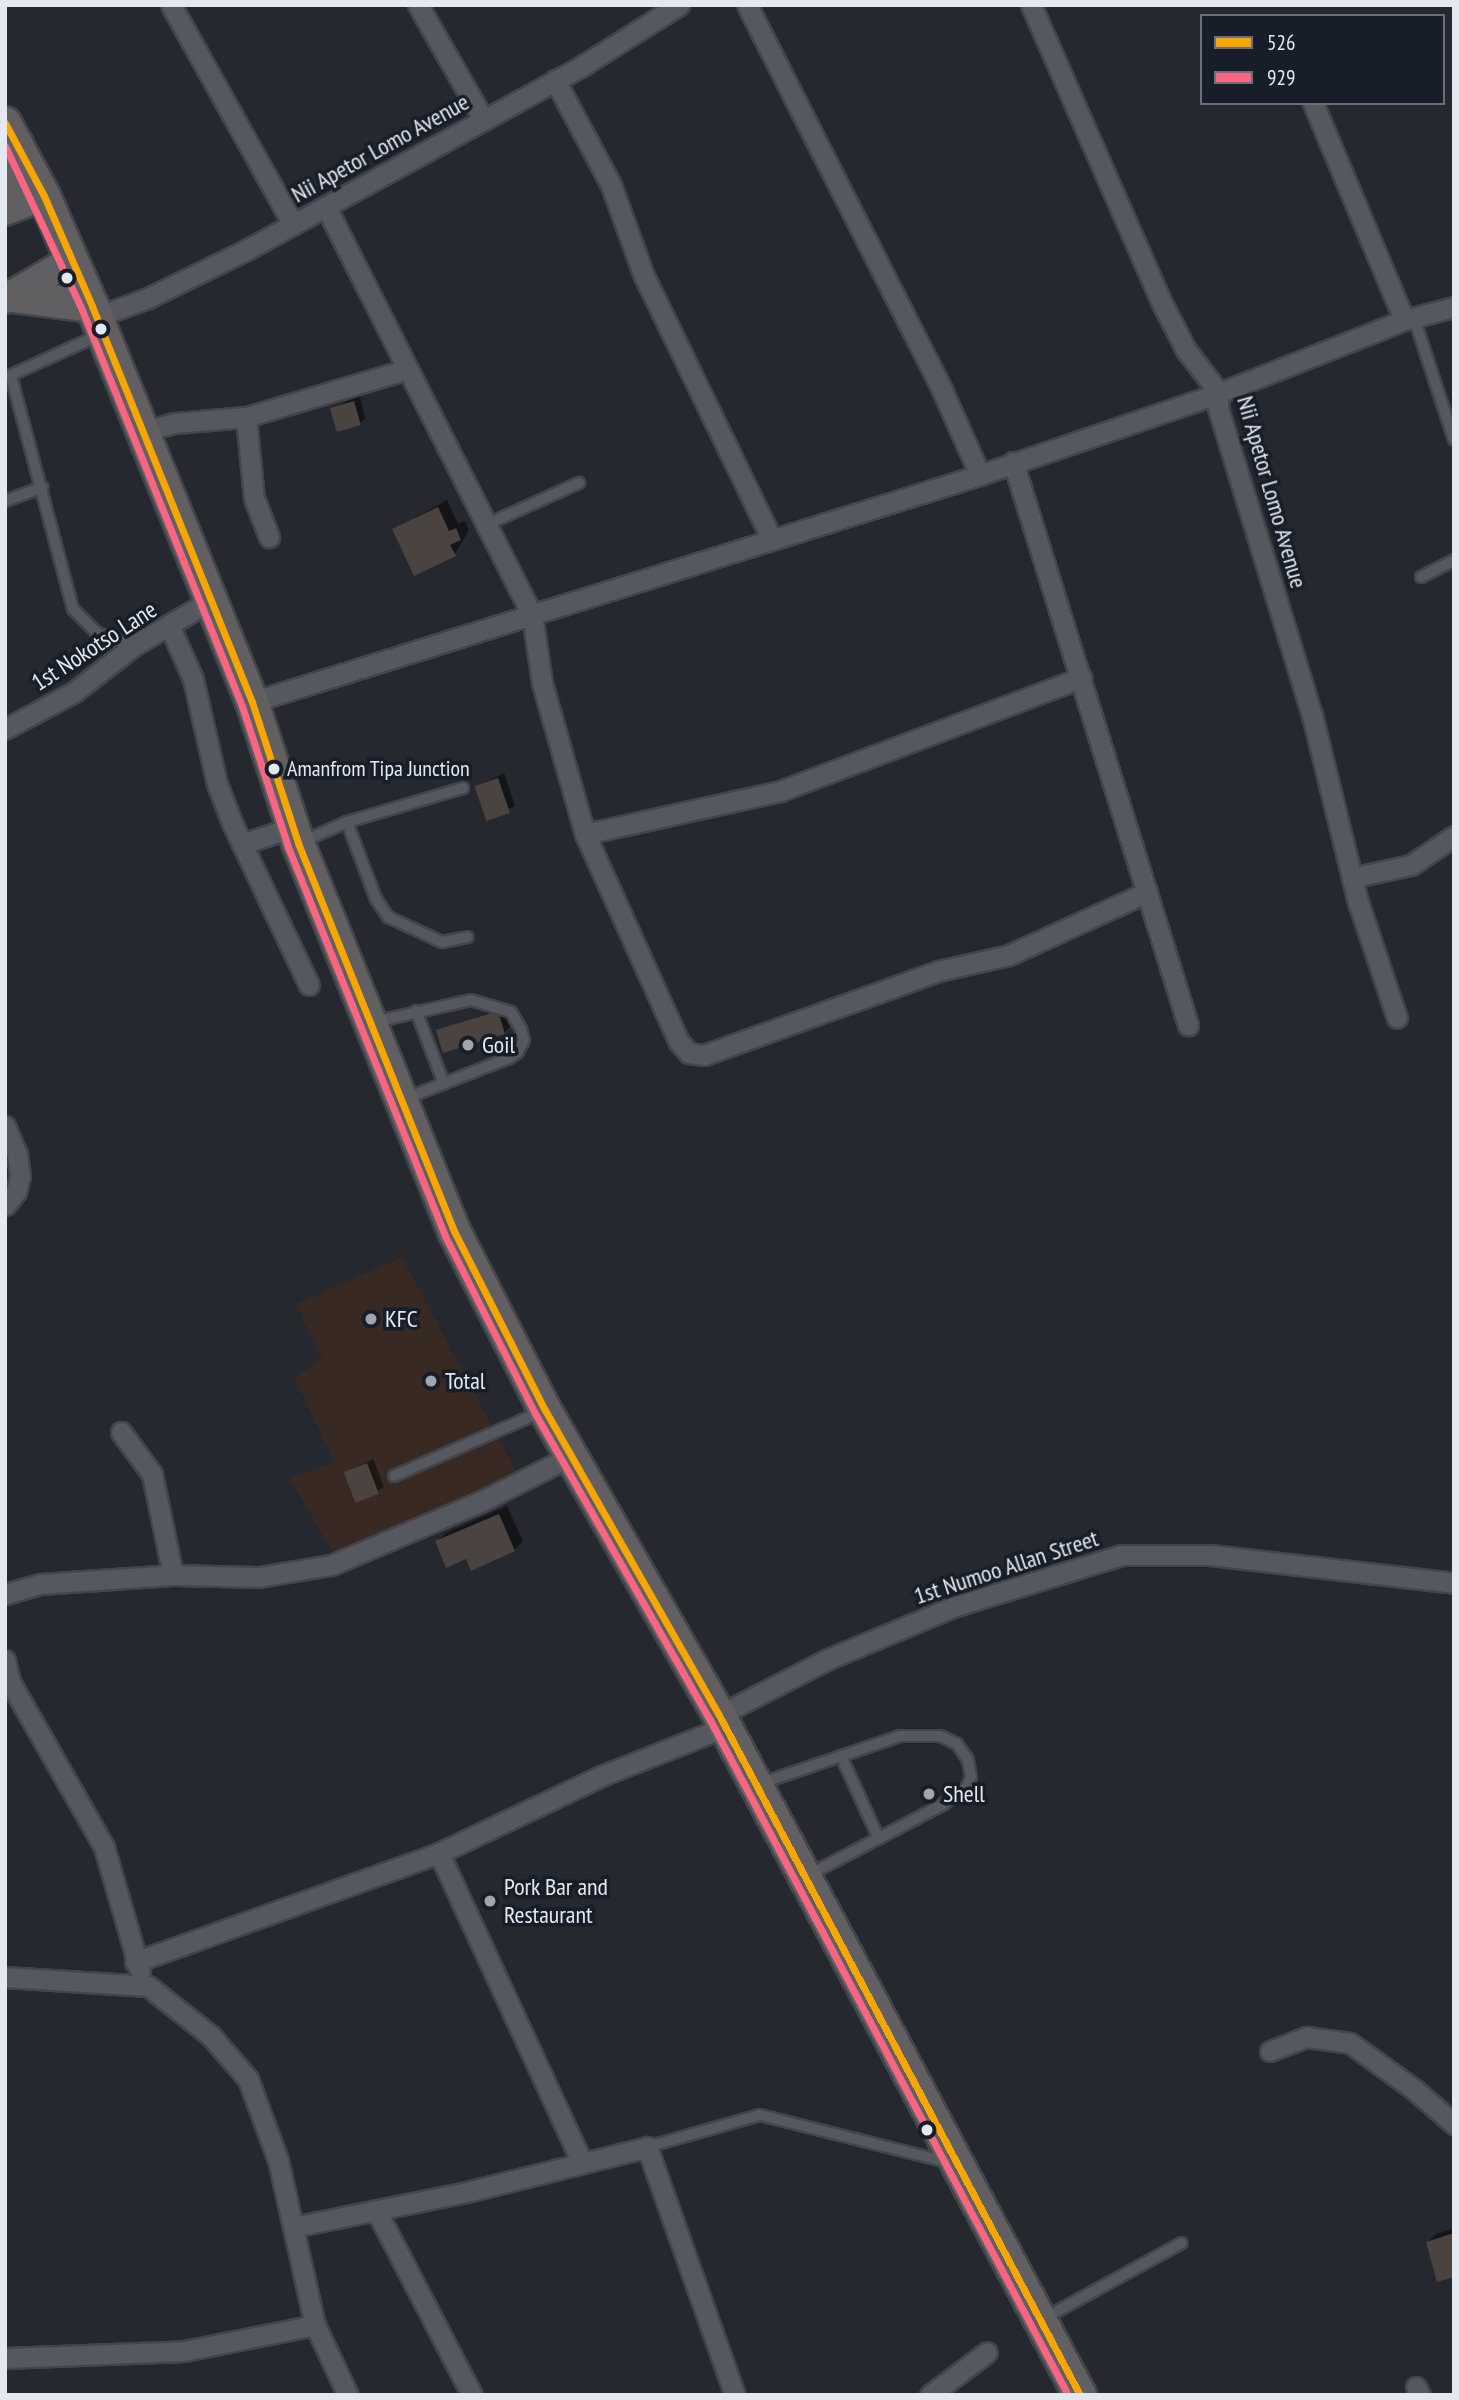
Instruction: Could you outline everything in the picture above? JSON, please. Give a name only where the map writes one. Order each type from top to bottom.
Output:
[{"type":"main road","points":[[5,186],[11,134]]},
{"type":"main road","points":[[11,134],[44,196],[97,318],[208,602],[252,702],[295,835],[454,1231],[545,1410],[722,1721],[803,1879],[1043,2320],[1080,2395]]},
{"type":"main road","points":[[9,298],[97,318]]},
{"type":"street","points":[[171,5],[293,223]]},
{"type":"street","points":[[418,5],[483,118]]},
{"type":"street","points":[[747,5],[936,378],[980,475]]},
{"type":"street","name":"Nii Apetor Lomo Avenue","points":[[1031,5],[1163,305],[1186,350],[1219,393],[1218,408],[1312,715],[1355,877],[1358,902],[1397,1018]]},
{"type":"street","name":"Nii Apetor Lomo Avenue","points":[[97,318],[190,279],[326,207],[555,80],[678,6]]},
{"type":"street","points":[[555,80],[611,184],[644,276],[771,538]]},
{"type":"street","points":[[1314,105],[1409,319]]},
{"type":"street","points":[[5,211],[44,196]]},
{"type":"street","points":[[326,207],[405,370],[488,523],[532,615],[542,683],[585,834],[679,1042],[689,1053],[704,1055],[938,971],[1009,955],[1147,892]]},
{"type":"street","points":[[9,298],[71,260]]},
{"type":"street","points":[[252,702],[980,475],[1219,393],[1409,319],[1454,307]]},
{"type":"street","points":[[141,432],[175,423],[246,417],[405,370]]},
{"type":"street","points":[[246,417],[254,498],[269,537]]},
{"type":"street","points":[[1013,462],[1188,1025]]},
{"type":"street","name":"1st Nokotso Lane","points":[[5,729],[74,692],[133,646],[208,602]]},
{"type":"street","points":[[169,625],[190,669],[217,784],[242,844],[309,985]]},
{"type":"street","points":[[585,834],[780,791],[1081,678]]},
{"type":"street","points":[[242,844],[295,835]]},
{"type":"street","points":[[1355,877],[1411,865],[1454,836]]},
{"type":"street","points":[[5,1126],[18,1154],[20,1176],[16,1192],[5,1205]]},
{"type":"street","points":[[121,1432],[152,1474],[173,1575]]},
{"type":"street","points":[[5,1594],[40,1584],[173,1575],[259,1577],[331,1565],[482,1502],[573,1455]]},
{"type":"street","name":"1st Numoo Allan Street","points":[[135,1962],[439,1853],[722,1721],[828,1659],[953,1607],[1122,1555],[1210,1555],[1454,1583]]},
{"type":"street","points":[[5,1660],[10,1682],[104,1847],[135,1962],[148,1986],[211,2036],[248,2078],[264,2111],[314,2325],[348,2395]]},
{"type":"street","points":[[439,1853],[582,2163]]},
{"type":"street","points":[[5,1977],[148,1986]]},
{"type":"street","points":[[1270,2051],[1307,2037],[1350,2043],[1415,2090],[1454,2124]]},
{"type":"street","points":[[293,2227],[647,2147],[735,2395]]},
{"type":"street","points":[[376,2210],[472,2395]]},
{"type":"street","points":[[5,2358],[184,2351],[314,2325]]},
{"type":"street","points":[[930,2395],[987,2352]]},
{"type":"lane","points":[[97,318],[8,376],[43,487],[74,610],[97,633],[133,646]]},
{"type":"lane","points":[[1409,319],[1454,440]]},
{"type":"lane","points":[[488,523],[579,483]]},
{"type":"lane","points":[[5,501],[43,487]]},
{"type":"lane","points":[[1421,577],[1454,560]]},
{"type":"lane","points":[[295,835],[463,788]]},
{"type":"lane","points":[[347,822],[376,899],[388,918],[442,942],[468,937]]},
{"type":"lane","points":[[370,1023],[471,1000],[492,1003],[511,1012],[521,1029],[524,1040],[518,1052],[402,1100]]},
{"type":"lane","points":[[416,1011],[444,1084]]},
{"type":"lane","points":[[394,1476],[545,1410]]},
{"type":"lane","points":[[755,1786],[901,1736],[928,1733],[957,1744],[968,1760],[971,1777],[967,1787],[944,1804],[803,1879]]},
{"type":"lane","points":[[841,1756],[879,1839]]},
{"type":"lane","points":[[647,2147],[760,2115],[879,2148],[959,2164]]},
{"type":"lane","points":[[1043,2320],[1182,2243]]},
{"type":"shaded area","points":[[402,1257],[520,1479],[443,1516],[332,1551],[290,1479],[335,1462],[294,1378],[322,1359],[296,1304]]},
{"type":"building","points":[[354,401],[361,425],[337,432],[330,408]]},
{"type":"building","points":[[438,507],[449,531],[456,528],[461,540],[450,545],[456,556],[414,576],[392,529]]},
{"type":"building","points":[[498,778],[510,813],[486,821],[474,786]]},
{"type":"building","points":[[498,1011],[505,1034],[443,1053],[436,1030]]},
{"type":"building","points":[[367,1463],[379,1494],[355,1503],[344,1472]]},
{"type":"building","points":[[499,1514],[515,1551],[471,1571],[466,1559],[446,1568],[435,1541]]},
{"type":"building","points":[[1454,2233],[1454,2277],[1437,2282],[1426,2242]]},
{"type":"transit line","name":"526","points":[[5,123],[44,196],[92,306],[252,702],[298,843],[454,1231],[545,1410],[719,1715],[1080,2395]]},
{"type":"transit line","name":"929","points":[[5,146],[82,310],[242,706],[288,847],[445,1236],[536,1415],[710,1720],[1068,2395]]},
{"type":"place","name":"Amanfrom Tipa Junction","points":[[274,769]]},
{"type":"place","name":"Goil","points":[[468,1045]]},
{"type":"place","name":"KFC","points":[[371,1319]]},
{"type":"place","name":"Total","points":[[431,1381]]},
{"type":"place","name":"Shell","points":[[929,1794]]},
{"type":"place","name":"Pork Bar and Restaurant","points":[[490,1901]]}]
